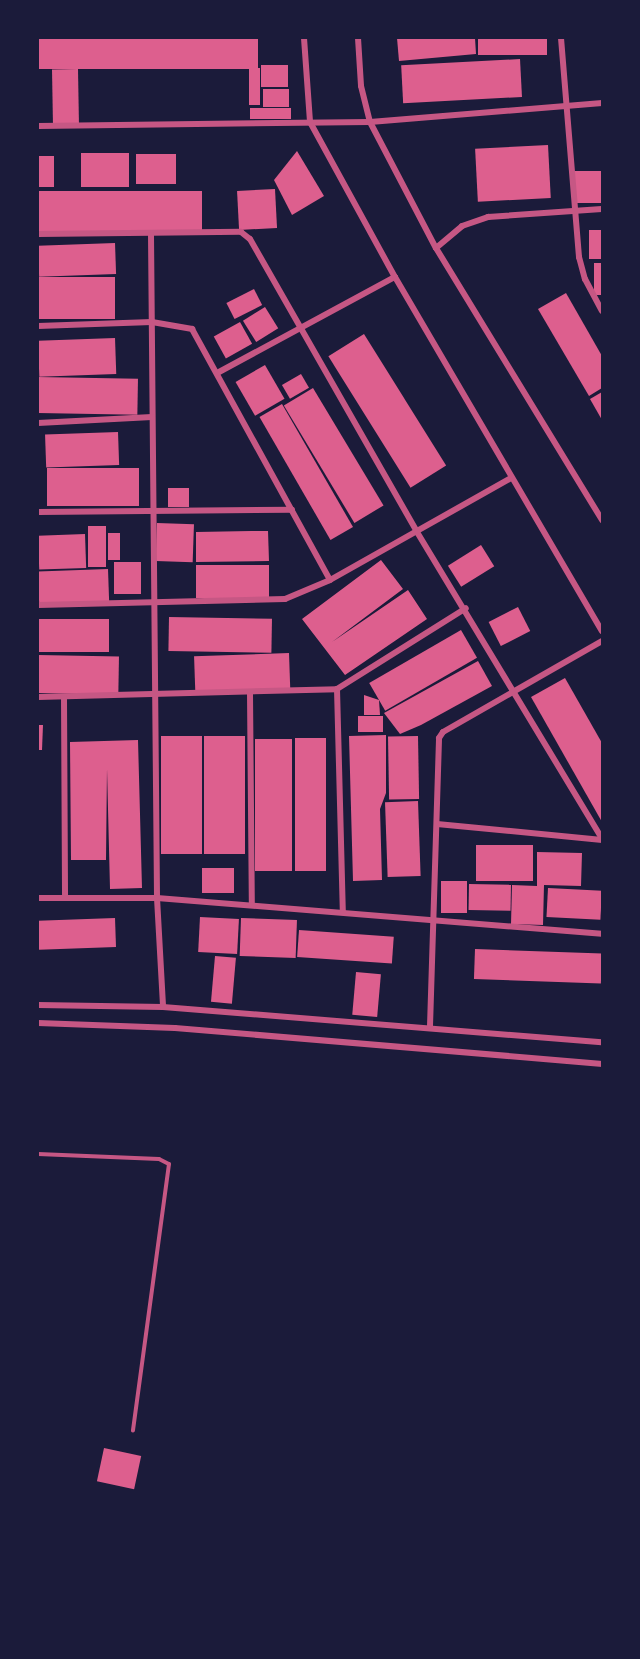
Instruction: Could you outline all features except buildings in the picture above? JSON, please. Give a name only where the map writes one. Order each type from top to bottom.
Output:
[{"type":"street","points":[[304,38],[310,122],[394,277],[603,631]]},
{"type":"street","points":[[358,38],[362,86],[370,122],[436,248],[603,520]]},
{"type":"street","points":[[561,38],[564,105],[582,268],[602,309]]},
{"type":"street","points":[[38,126],[370,122],[603,103]]},
{"type":"street","points":[[436,248],[462,226],[488,217],[603,209]]},
{"type":"street","points":[[38,234],[152,235],[241,232],[250,239],[417,532],[516,690],[603,839]]},
{"type":"street","points":[[152,235],[157,898],[163,1007]]},
{"type":"street","points":[[219,372],[300,325],[394,277]]},
{"type":"street","points":[[38,326],[152,322],[192,329],[219,372],[330,580]]},
{"type":"street","points":[[38,423],[152,417]]},
{"type":"street","points":[[38,605],[155,604],[285,598],[330,580],[511,478]]},
{"type":"street","points":[[38,512],[292,510]]},
{"type":"street","points":[[38,697],[156,697],[337,689],[466,608]]},
{"type":"street","points":[[430,1026],[436,920],[439,738],[603,640]]},
{"type":"street","points":[[337,689],[343,911]]},
{"type":"street","points":[[250,694],[252,904]]},
{"type":"street","points":[[64,698],[65,898]]},
{"type":"street","points":[[437,824],[603,839]]},
{"type":"street","points":[[38,898],[157,898],[252,904],[603,934]]},
{"type":"street","points":[[38,1005],[163,1007],[430,1026],[603,1042]]},
{"type":"street","points":[[38,1023],[174,1028],[603,1064]]},
{"type":"lane","points":[[38,1154],[159,1159],[169,1164],[134,1431]]}]
